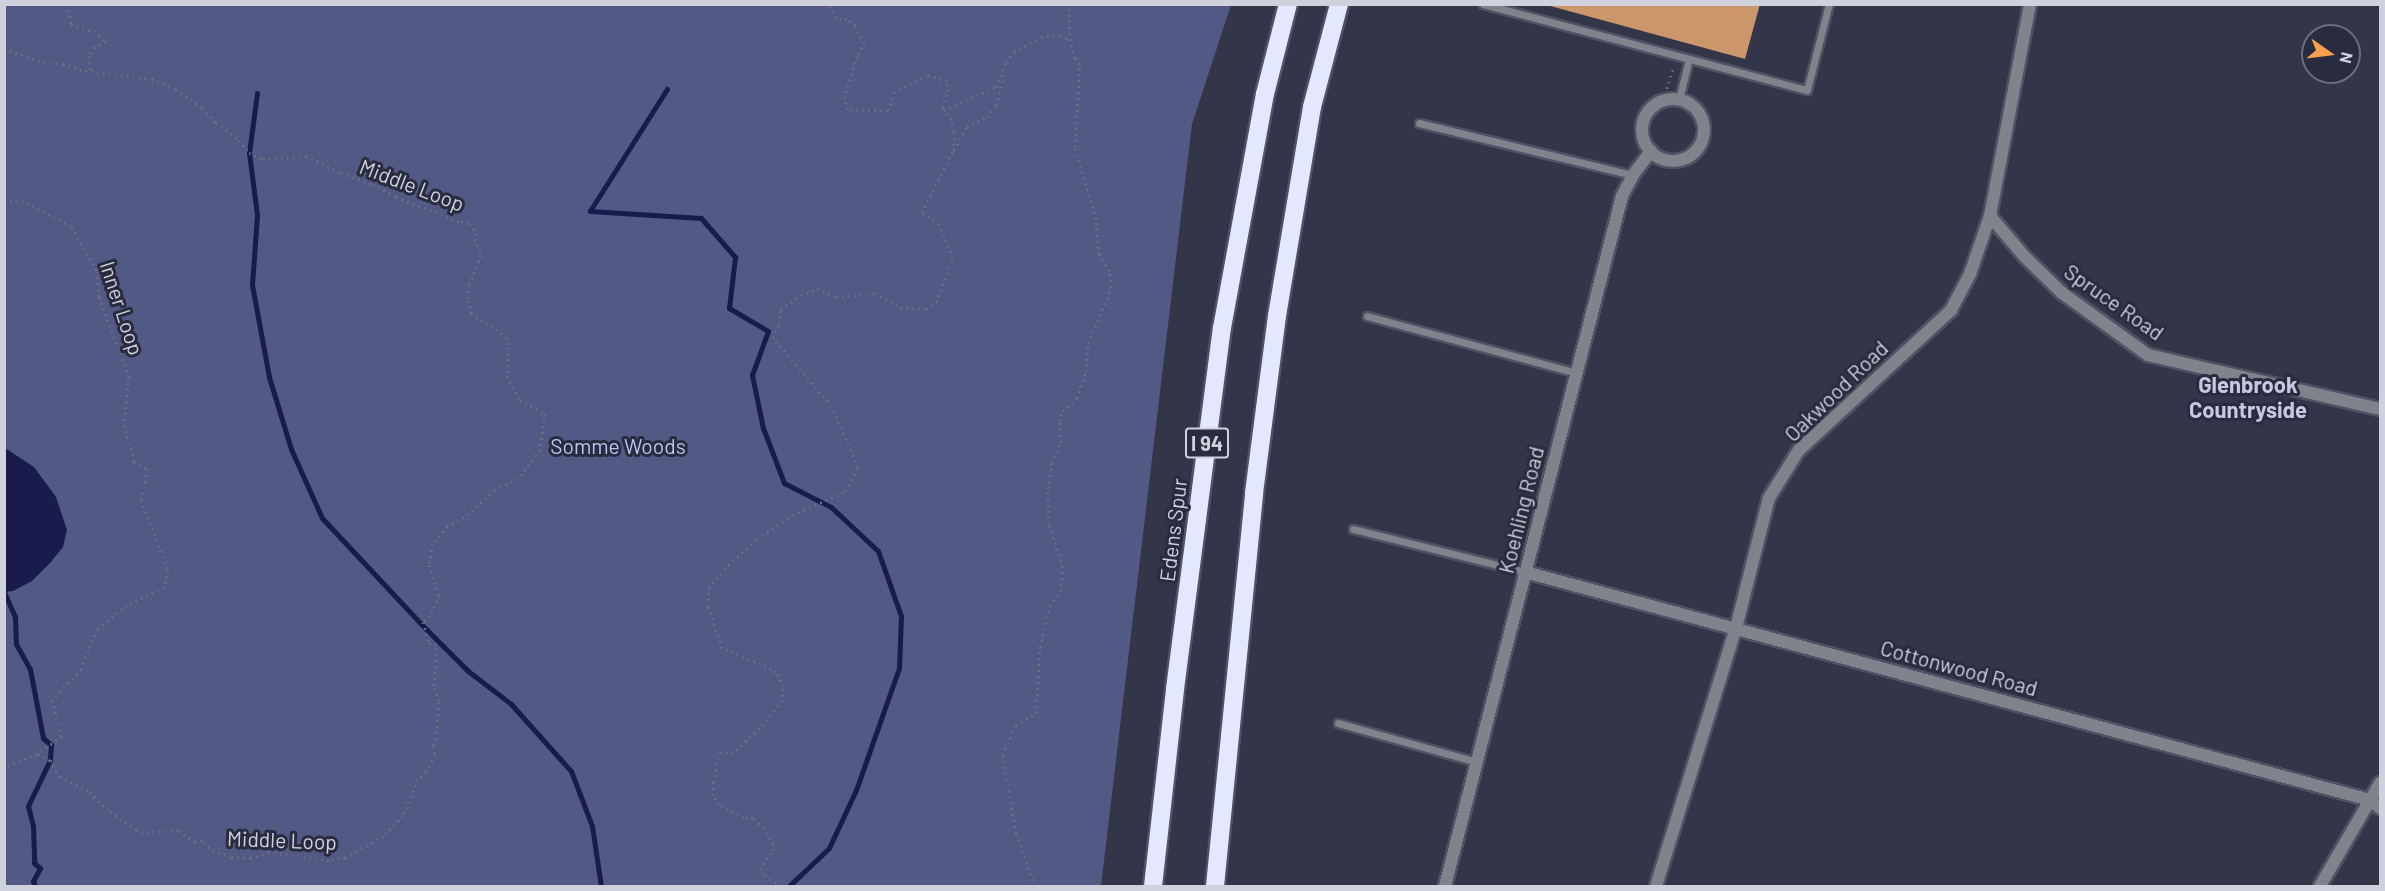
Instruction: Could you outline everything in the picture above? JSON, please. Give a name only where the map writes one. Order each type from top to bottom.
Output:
[{"type":"highway","name":"Edens Spur","points":[[1153,886],[1175,689],[1222,328],[1265,94],[1288,4]]},
{"type":"highway","name":"I 94","points":[[1215,886],[1254,493],[1277,316],[1312,107],[1340,4]]},
{"type":"street","name":"Oakwood Road","points":[[1656,886],[1736,628],[1769,498],[1799,450],[1951,310],[1970,274],[1990,216],[2030,4]]},
{"type":"street","points":[[1679,99],[1697,110],[1702,119],[1703,140],[1698,149],[1680,160],[1660,158],[1651,151],[1643,133],[1643,122],[1655,105],[1664,100],[1679,99]]},
{"type":"street","name":"Koehling Road","points":[[1445,886],[1622,196],[1633,175],[1651,151]]},
{"type":"street","name":"Spruce Road","points":[[1990,216],[2024,256],[2062,293],[2148,355],[2380,409]]},
{"type":"street","name":"Cottonwood Road","points":[[1525,572],[2370,800],[2380,808]]},
{"type":"street","points":[[2320,886],[2380,783]]},
{"type":"lane","points":[[1483,4],[1807,90],[1829,4]]},
{"type":"lane","points":[[1679,99],[1689,59]]},
{"type":"lane","points":[[1419,123],[1633,175]]},
{"type":"lane","points":[[1367,316],[1577,374]]},
{"type":"lane","points":[[1353,529],[1525,572]]},
{"type":"lane","points":[[1338,723],[1477,762]]},
{"type":"path","points":[[68,4],[71,25],[94,31],[106,42],[94,47],[89,56],[90,71]]},
{"type":"path","points":[[828,4],[836,18],[847,19],[855,24],[864,43],[858,54],[844,98],[848,109],[888,111],[895,92],[927,75],[946,81],[948,91],[942,107],[951,119],[954,131],[953,152]]},
{"type":"path","points":[[1035,886],[1016,833],[1003,755],[1016,724],[1036,713],[1040,647],[1050,606],[1060,591],[1064,567],[1049,524],[1048,488],[1052,463],[1061,442],[1059,421],[1063,411],[1077,398],[1086,372],[1088,343],[1112,286],[1108,271],[1099,254],[1096,219],[1075,147],[1080,64],[1075,58],[1070,40],[1069,4]]},
{"type":"path","points":[[944,110],[996,87],[1006,62],[1014,52],[1041,37],[1060,35],[1070,40]]},
{"type":"path","name":"Middle Loop","points":[[4,49],[38,61],[126,78],[152,79],[176,89],[202,108],[216,123],[239,140],[249,153],[263,159],[306,156],[341,174],[373,183],[396,197],[461,222],[471,223],[481,255],[469,285],[468,300],[471,313],[506,337],[509,347],[507,376],[520,400],[545,414],[540,450],[518,479],[495,490],[464,517],[447,526],[433,544],[429,565],[439,595],[423,622],[429,643],[435,643],[437,648],[434,688],[439,702],[437,732],[433,746],[435,755],[426,772],[418,779],[403,816],[383,836],[345,858],[329,860],[268,852],[250,858],[231,857],[214,851],[202,841],[195,842],[178,830],[143,832],[136,830],[108,810],[88,791],[60,777],[50,760],[37,754]]},
{"type":"path","points":[[1664,100],[1675,55]]},
{"type":"path","points":[[782,886],[763,874],[760,868],[772,851],[773,844],[764,828],[753,818],[744,817],[719,804],[713,795],[713,782],[720,752],[732,754],[769,718],[782,702],[784,686],[776,672],[722,648],[708,606],[709,588],[724,569],[757,539],[793,515],[846,491],[858,467],[832,406],[773,338],[779,324],[781,309],[801,295],[817,290],[836,297],[875,293],[900,308],[926,309],[936,302],[953,258],[939,224],[922,212],[967,127],[987,117],[996,105],[1006,62]]},
{"type":"path","name":"Inner Loop","points":[[4,200],[27,202],[72,227],[97,271],[99,297],[129,377],[124,425],[134,462],[148,469],[141,500],[168,570],[164,587],[127,605],[97,629],[81,669],[52,700],[62,737],[37,754]]},
{"type":"path","points":[[4,767],[37,754]]},
{"type":"green space","name":"Somme Woods","points":[[5,5],[1231,5],[1192,124],[1101,886],[5,886]]},
{"type":"shaded area","points":[[5,448],[34,467],[56,497],[67,530],[63,547],[32,581],[13,591],[5,592]]},
{"type":"building","points":[[1543,4],[1760,4],[1745,59]]},
{"type":"waterway","points":[[667,89],[590,211],[701,218],[735,257],[729,308],[768,331],[752,375],[763,428],[784,483],[831,507],[878,551],[901,616],[899,668],[856,790],[829,848],[789,886]]},
{"type":"waterway","points":[[257,93],[249,153],[257,215],[252,285],[269,377],[291,449],[322,518],[468,671],[511,704],[571,771],[592,826],[601,886]]},
{"type":"waterway","points":[[4,592],[15,617],[16,644],[30,669],[43,738],[51,745],[50,760],[28,806],[33,826],[34,863],[40,868],[33,881],[35,886]]},
{"type":"district","name":"Glenbrook Countryside","points":[[2248,396]]}]
